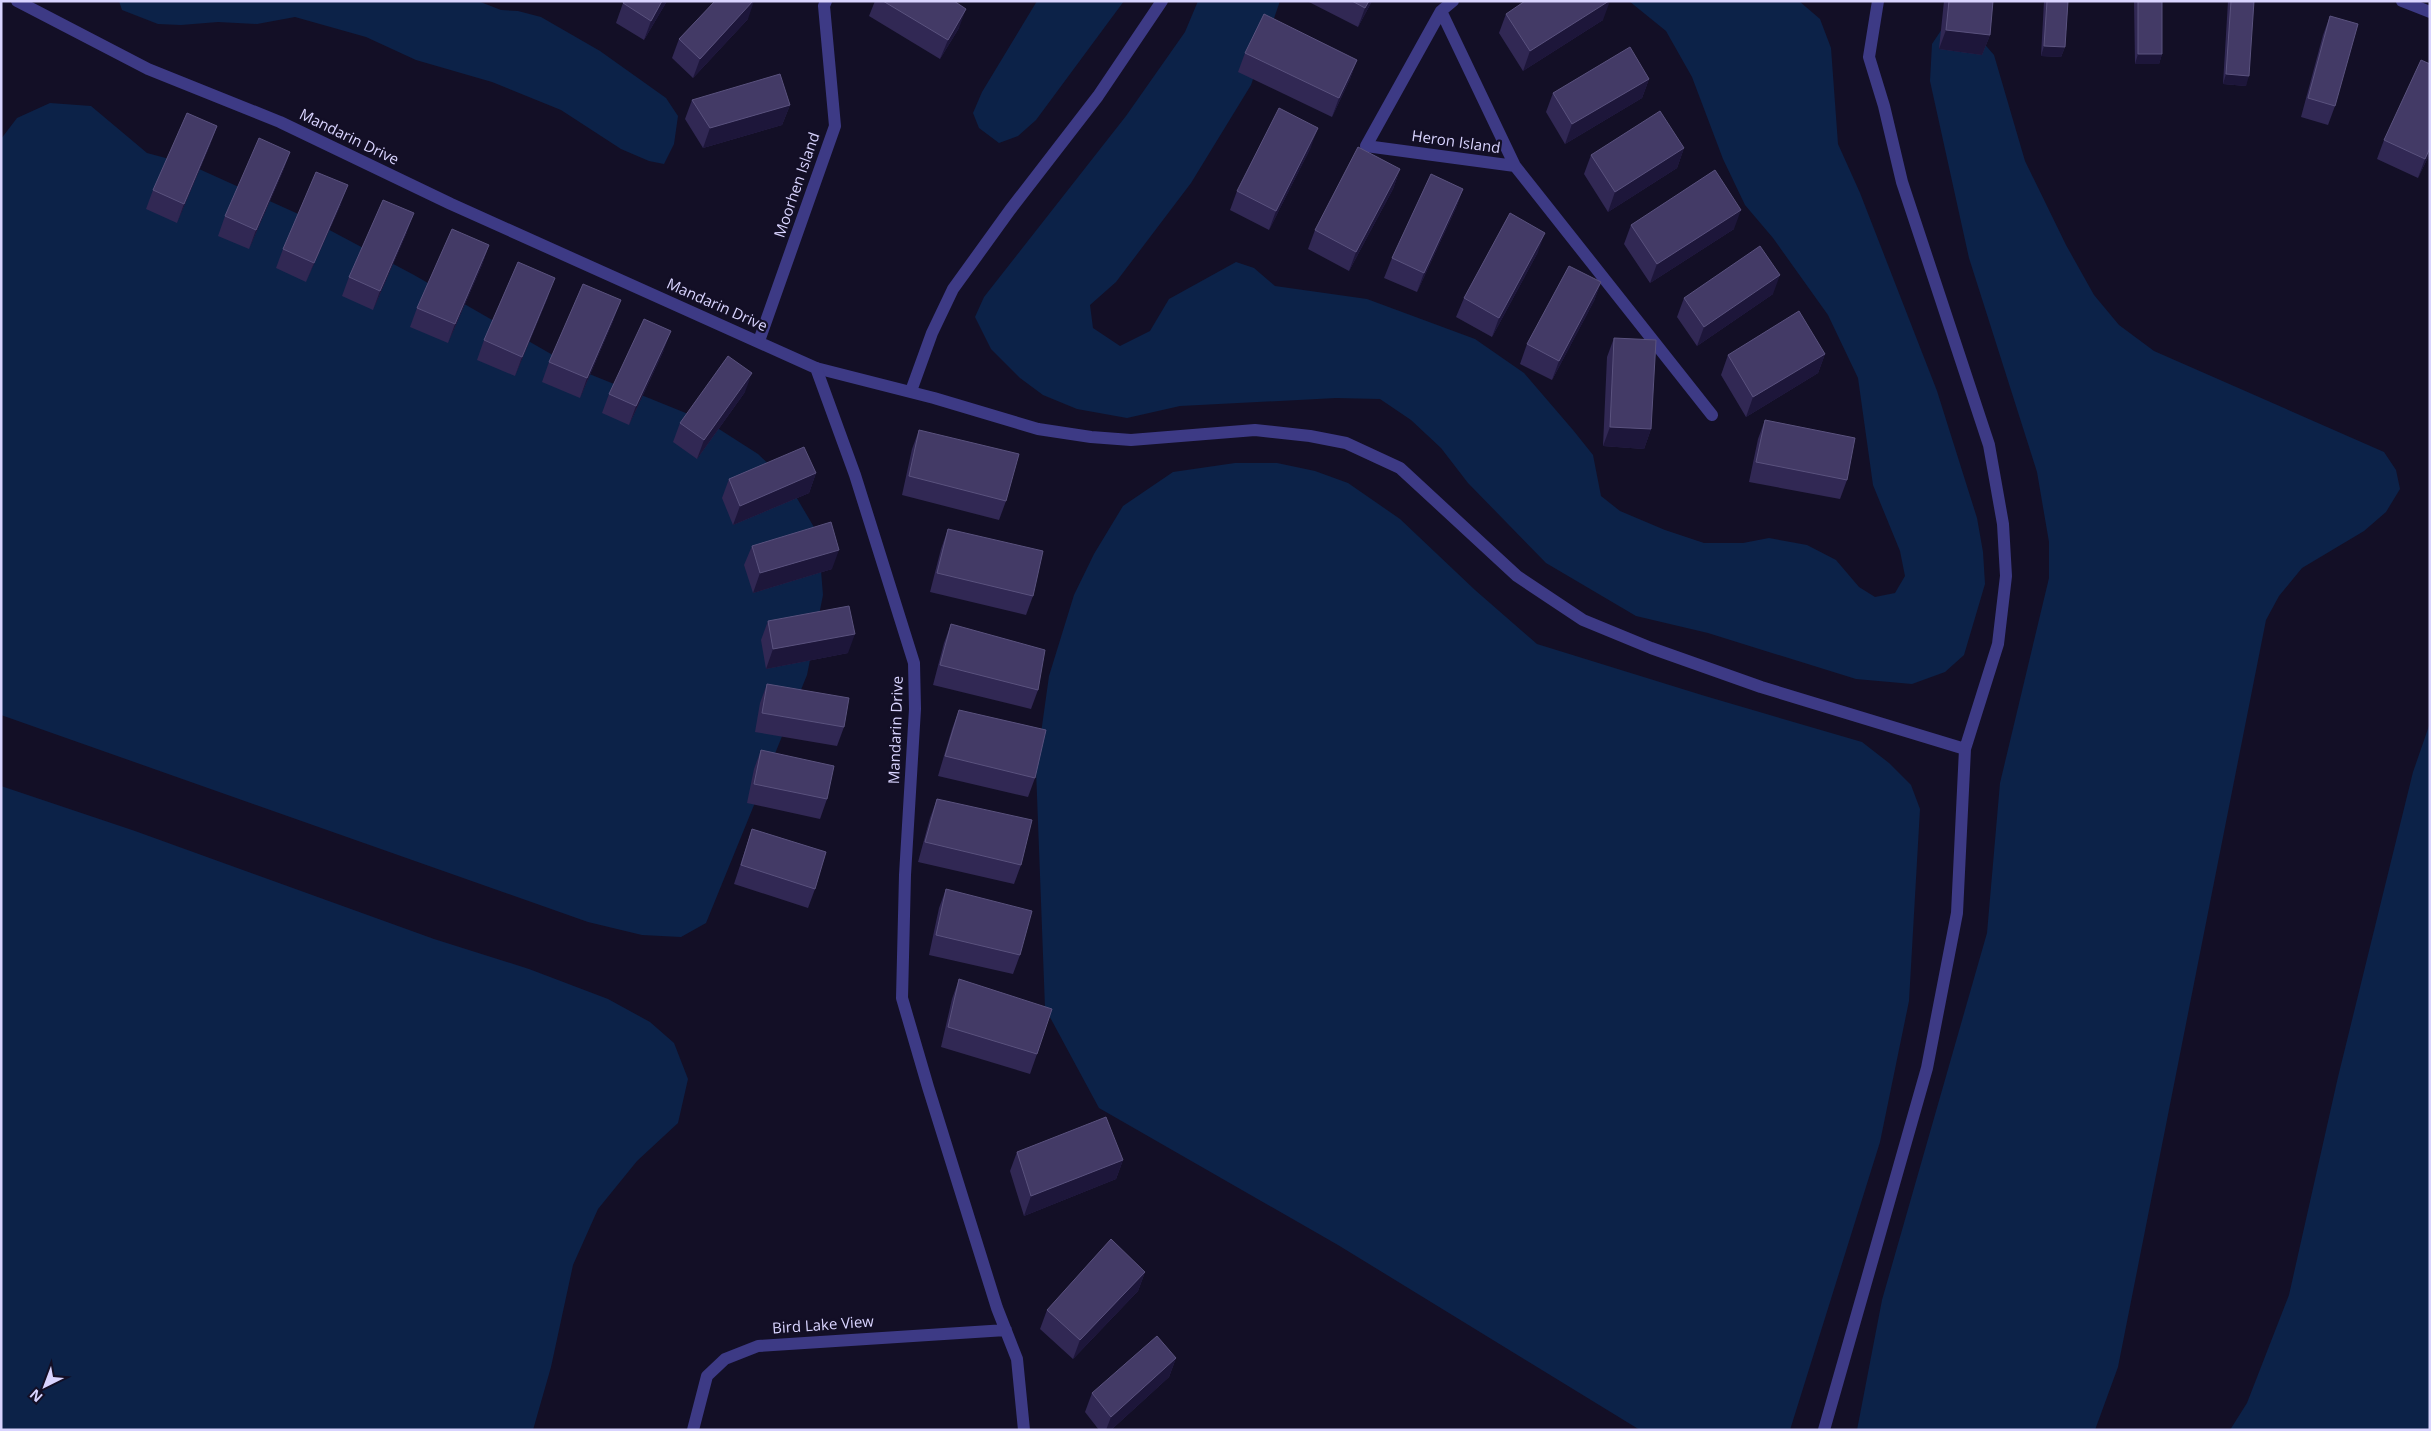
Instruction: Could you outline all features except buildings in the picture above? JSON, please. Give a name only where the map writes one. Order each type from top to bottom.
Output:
[{"type":"street","name":"Mandarin Drive","points":[[17,1],[148,69],[280,122],[451,204],[816,368],[855,475],[914,662],[915,709],[905,875],[902,998],[997,1308],[1006,1330]]},
{"type":"street","points":[[910,392],[932,333],[953,288],[1010,210],[1098,96],[1162,1]]},
{"type":"street","name":"Heron Island","points":[[1453,1],[1441,12],[1366,146],[1515,166],[1712,415]]},
{"type":"street","points":[[1824,1430],[1927,1068],[1957,913],[1965,749],[1998,644],[2006,576],[2003,524],[1989,445],[1902,182],[1884,106],[1869,57],[1878,1]]},
{"type":"street","points":[[2402,1],[2430,12]]},
{"type":"street","name":"Moorhen Island","points":[[759,342],[835,126],[823,3]]},
{"type":"street","points":[[1441,12],[1515,166]]},
{"type":"street","points":[[816,368],[910,392],[1038,429],[1091,437],[1131,440],[1255,430],[1310,436],[1346,443],[1400,468],[1517,576],[1583,620],[1651,648],[1761,687],[1965,749]]},
{"type":"street","points":[[1006,1330],[1017,1359],[1024,1430]]},
{"type":"street","name":"Bird Lake View","points":[[693,1430],[707,1376],[725,1359],[758,1346],[1006,1330]]},
{"type":"water","points":[[119,1],[478,1],[501,10],[518,11],[541,17],[600,51],[666,98],[678,116],[674,144],[664,164],[649,161],[621,149],[561,110],[492,82],[416,60],[366,37],[295,17],[257,24],[218,22],[181,25],[158,24],[122,10]]},
{"type":"water","points":[[1037,1],[1124,1],[1036,120],[1018,136],[999,143],[979,128],[973,113],[982,92]]},
{"type":"water","points":[[1198,1],[1280,1],[1251,85],[1191,183],[1116,282],[1090,305],[1093,328],[1120,346],[1150,331],[1169,299],[1236,262],[1254,268],[1275,286],[1367,299],[1475,339],[1524,373],[1593,455],[1601,496],[1620,511],[1665,530],[1704,543],[1743,543],[1769,538],[1807,545],[1836,560],[1859,587],[1875,597],[1895,593],[1905,576],[1900,551],[1873,485],[1858,378],[1828,315],[1773,238],[1745,205],[1723,159],[1692,77],[1666,31],[1629,1],[1799,1],[1820,19],[1831,48],[1838,144],[1860,193],[1937,391],[1977,518],[1983,552],[1985,584],[1964,655],[1945,672],[1912,684],[1856,679],[1708,633],[1636,616],[1546,563],[1468,483],[1441,448],[1411,420],[1380,399],[1336,398],[1180,406],[1127,418],[1077,409],[1043,395],[1020,378],[991,349],[975,317],[984,297],[1126,116],[1185,32]]},
{"type":"water","points":[[1942,29],[1974,32],[1994,55],[2025,161],[2066,245],[2094,295],[2119,325],[2154,351],[2384,452],[2396,470],[2400,489],[2386,512],[2364,531],[2302,568],[2279,596],[2266,620],[2118,1367],[2095,1430],[1857,1430],[1882,1300],[1987,933],[2000,783],[2049,578],[2049,542],[2037,472],[1969,258],[1930,81],[1932,44]]},
{"type":"water","points":[[50,103],[91,106],[147,153],[188,164],[305,217],[414,275],[577,369],[708,422],[758,454],[788,483],[818,534],[823,595],[807,675],[706,923],[681,937],[642,935],[588,922],[1,715],[1,139],[17,118]]},
{"type":"water","points":[[1235,463],[1277,463],[1315,471],[1348,483],[1400,519],[1475,590],[1537,644],[1862,742],[1889,763],[1911,785],[1920,809],[1909,1001],[1880,1142],[1790,1430],[1640,1430],[1338,1245],[1099,1108],[1045,1008],[1036,769],[1049,676],[1074,595],[1094,554],[1123,506],[1173,472]]},
{"type":"water","points":[[2430,723],[2430,1430],[2230,1430],[2247,1403],[2289,1295],[2338,1077],[2413,772]]},
{"type":"water","points":[[1,786],[135,831],[434,939],[529,969],[608,999],[650,1022],[674,1043],[688,1079],[678,1123],[637,1161],[598,1209],[573,1265],[551,1367],[533,1430],[1,1430]]}]
